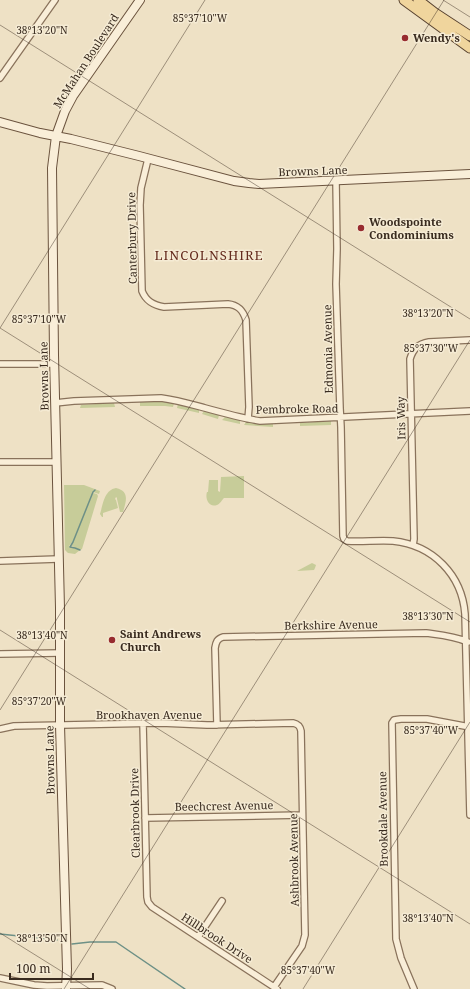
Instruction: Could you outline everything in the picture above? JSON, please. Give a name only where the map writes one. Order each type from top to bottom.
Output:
[{"type":"main road","points":[[404,0],[470,48]]},
{"type":"main road","points":[[418,0],[470,36]]},
{"type":"street","points":[[0,78],[55,0]]},
{"type":"street","name":"McMahan Boulevard","points":[[56,136],[65,110],[73,96],[140,0]]},
{"type":"street","points":[[0,122],[22,129],[56,136]]},
{"type":"street","name":"Browns Lane","points":[[66,987],[67,969],[60,725],[60,608],[54,364],[52,168],[56,136],[78,140],[234,181],[250,183],[336,181],[470,174]]},
{"type":"street","name":"Canterbury Drive","points":[[148,159],[141,188],[142,290],[148,301],[157,306],[228,304],[235,305],[242,310],[246,320],[249,407],[248,419]]},
{"type":"street","name":"Edmonia Avenue","points":[[336,181],[336,284],[343,536],[345,540],[349,541],[392,541],[413,545]]},
{"type":"street","name":"Iris Way","points":[[413,545],[414,531],[410,359],[414,349],[429,342],[470,340]]},
{"type":"street","points":[[0,364],[54,364]]},
{"type":"street","name":"Pembroke Road","points":[[55,403],[161,398],[260,421],[470,411]]},
{"type":"street","points":[[0,462],[57,462]]},
{"type":"street","points":[[413,545],[424,550],[438,560],[452,575],[464,602],[468,642],[470,815]]},
{"type":"street","points":[[0,561],[58,560]]},
{"type":"street","name":"Berkshire Avenue","points":[[217,725],[215,648],[216,641],[219,638],[426,633],[447,635],[468,642]]},
{"type":"street","points":[[0,654],[60,653]]},
{"type":"street","name":"Brookdale Avenue","points":[[414,989],[401,958],[396,939],[392,723],[394,720],[401,718],[427,719],[469,726]]},
{"type":"street","name":"Brookhaven Avenue","points":[[0,729],[14,726],[143,723],[217,725],[293,723],[298,725]]},
{"type":"street","name":"Clearbrook Drive","points":[[143,723],[148,902]]},
{"type":"street","name":"Ashbrook Avenue","points":[[276,988],[302,946],[305,935],[301,728],[298,725]]},
{"type":"street","name":"Beechcrest Avenue","points":[[146,818],[302,815]]},
{"type":"street","points":[[198,937],[222,901]]},
{"type":"street","name":"Hillbrook Drive","points":[[148,902],[152,907],[276,988]]},
{"type":"street","points":[[0,978],[34,985],[66,987],[102,985],[112,989]]},
{"type":"green space","points":[[155,401],[174,403],[173,407],[140,406],[140,402]]},
{"type":"green space","points":[[114,403],[115,407],[80,408],[81,405]]},
{"type":"green space","points":[[178,404],[199,410],[199,413],[177,408]]},
{"type":"green space","points":[[204,411],[219,415],[218,419],[202,414]]},
{"type":"green space","points":[[225,417],[240,420],[240,424],[222,420]]},
{"type":"green space","points":[[331,421],[331,425],[300,426],[300,423]]},
{"type":"green space","points":[[246,422],[256,424],[273,424],[273,427],[244,425]]},
{"type":"green space","points":[[244,476],[244,498],[224,498],[217,505],[214,506],[209,504],[206,494],[208,492],[209,480],[218,480],[218,491],[220,492],[221,477]]},
{"type":"green space","points":[[64,485],[84,485],[100,491],[99,494],[93,492],[73,541],[69,546],[80,550],[75,554],[68,553],[65,550]]},
{"type":"green space","points":[[112,489],[120,489],[126,497],[123,512],[120,512],[116,497],[115,499],[118,508],[103,513],[102,517],[100,514],[106,495]]},
{"type":"green space","points":[[93,493],[97,494],[98,496],[82,549],[80,550],[72,546],[72,544]]},
{"type":"green space","points":[[312,563],[316,565],[314,570],[297,571]]},
{"type":"waterway","points":[[70,547],[95,490]]},
{"type":"waterway","points":[[70,547],[80,550]]},
{"type":"waterway","points":[[0,934],[57,940]]},
{"type":"waterway","points":[[72,944],[116,942],[185,989]]},
{"type":"place","name":"Wendy's","points":[[405,38]]},
{"type":"place","name":"Woodspointe Condominiums","points":[[361,228]]},
{"type":"place","name":"Saint Andrews Church","points":[[112,640]]},
{"type":"district","name":"LINCOLNSHIRE","points":[[209,255]]}]
